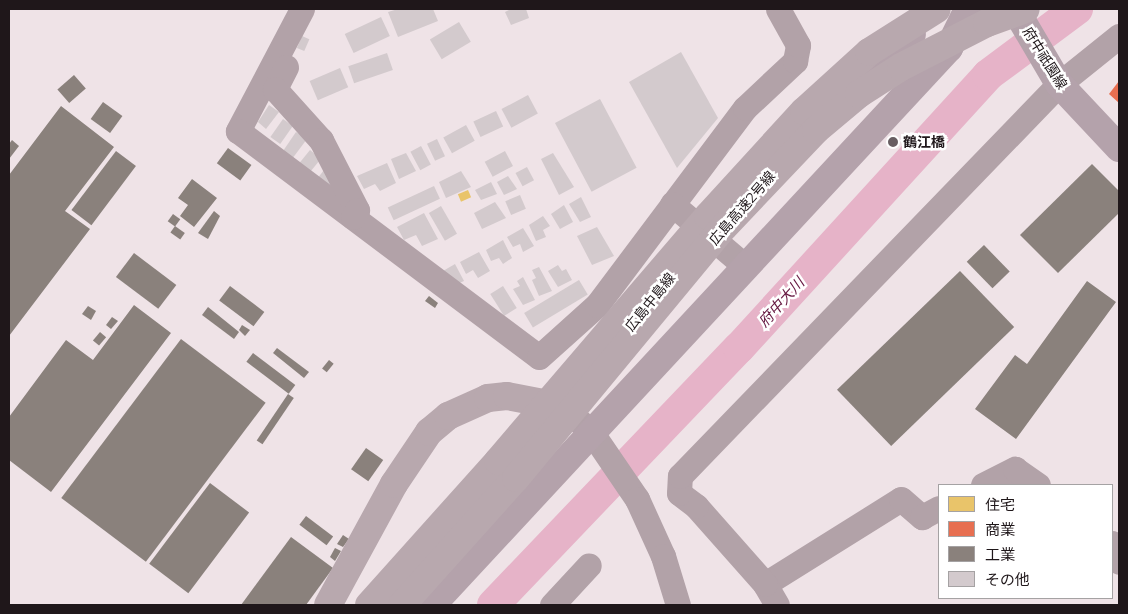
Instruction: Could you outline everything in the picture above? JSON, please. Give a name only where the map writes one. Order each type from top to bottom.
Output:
[{"type":"highway","name":"広島高速2号線","points":[[507,469],[708,216],[804,112],[869,52],[939,9]]},
{"type":"highway","name":"広島高速2号線","points":[[507,469],[724,227],[816,130],[859,94],[902,66],[987,23],[1020,12]]},
{"type":"highway","points":[[328,605],[394,484],[429,432],[448,416],[467,405],[507,396],[564,407]]},
{"type":"highway","points":[[370,605],[507,469]]},
{"type":"highway","points":[[402,605],[507,469]]},
{"type":"main road","name":"広島中島線","points":[[370,605],[564,407],[706,233],[833,104],[939,9]]},
{"type":"main road","points":[[432,605],[597,441],[746,267],[949,48],[968,9]]},
{"type":"main road","name":"府中祇園線","points":[[1020,12],[1057,81],[1119,148]]},
{"type":"street","points":[[302,9],[238,131],[539,357],[596,305],[745,108],[795,61],[798,45],[778,9]]},
{"type":"street","points":[[777,605],[765,584],[696,506],[679,492],[680,476],[1057,81],[1119,36]]},
{"type":"street","points":[[286,67],[275,89],[321,140],[357,210],[353,217]]},
{"type":"street","points":[[672,204],[746,267]]},
{"type":"street","points":[[564,407],[597,441],[644,512],[664,556],[678,605]]},
{"type":"street","points":[[985,484],[1015,469],[1037,484]]},
{"type":"street","points":[[765,584],[901,499],[922,517],[938,509]]},
{"type":"street","points":[[1113,546],[1119,562]]},
{"type":"street","points":[[552,605],[589,565]]},
{"type":"building: 住宅","points":[[468,190],[471,197],[461,202],[458,194]]},
{"type":"building: 商業","points":[[1119,81],[1119,103],[1109,94]]},
{"type":"building: 工業","points":[[74,75],[86,89],[69,103],[57,89]]},
{"type":"building: 工業","points":[[103,102],[122,116],[110,133],[91,119]]},
{"type":"building: 工業","points":[[61,106],[114,147],[65,211],[90,229],[9,336],[9,175]]},
{"type":"building: 工業","points":[[12,140],[19,146],[9,159],[9,144]]},
{"type":"building: 工業","points":[[228,148],[251,165],[240,180],[217,163]]},
{"type":"building: 工業","points":[[116,151],[136,166],[91,225],[71,210]]},
{"type":"building: 工業","points":[[1092,164],[1119,191],[1119,213],[1058,273],[1020,235]]},
{"type":"building: 工業","points":[[192,179],[217,198],[194,227],[180,216],[188,205],[178,198]]},
{"type":"building: 工業","points":[[214,211],[220,216],[208,239],[198,233]]},
{"type":"building: 工業","points":[[173,214],[180,219],[175,227],[168,221]]},
{"type":"building: 工業","points":[[175,226],[185,233],[180,239],[170,233]]},
{"type":"building: 工業","points":[[984,245],[1010,272],[992,288],[967,262]]},
{"type":"building: 工業","points":[[134,253],[176,285],[158,309],[116,277]]},
{"type":"building: 工業","points":[[960,271],[1014,327],[891,446],[837,390]]},
{"type":"building: 工業","points":[[1087,281],[1116,302],[1016,439],[975,409],[1015,355],[1027,364]]},
{"type":"building: 工業","points":[[230,286],[264,312],[254,326],[219,300]]},
{"type":"building: 工業","points":[[429,296],[438,303],[435,308],[425,301]]},
{"type":"building: 工業","points":[[134,305],[171,333],[51,492],[9,460],[9,417],[66,340],[93,360]]},
{"type":"building: 工業","points":[[88,306],[96,311],[91,320],[82,314]]},
{"type":"building: 工業","points":[[208,307],[239,332],[234,339],[202,315]]},
{"type":"building: 工業","points":[[112,317],[118,321],[111,329],[106,325]]},
{"type":"building: 工業","points":[[242,325],[250,330],[245,336],[239,330]]},
{"type":"building: 工業","points":[[100,332],[106,337],[99,346],[93,340]]},
{"type":"building: 工業","points":[[181,339],[266,403],[146,562],[61,498]]},
{"type":"building: 工業","points":[[277,348],[309,372],[304,378],[273,353]]},
{"type":"building: 工業","points":[[253,353],[295,385],[289,394],[246,362]]},
{"type":"building: 工業","points":[[329,360],[334,364],[327,372],[322,369]]},
{"type":"building: 工業","points":[[288,394],[294,398],[262,444],[257,440]]},
{"type":"building: 工業","points":[[366,448],[383,460],[368,481],[351,469]]},
{"type":"building: 工業","points":[[210,483],[249,512],[188,593],[149,564]]},
{"type":"building: 工業","points":[[306,516],[333,536],[327,545],[299,525]]},
{"type":"building: 工業","points":[[343,535],[349,539],[343,547],[337,544]]},
{"type":"building: 工業","points":[[291,537],[333,568],[306,605],[241,605]]},
{"type":"building: 工業","points":[[335,548],[341,551],[335,561],[330,557]]},
{"type":"building: その他","points":[[398,9],[433,9],[438,21],[398,37],[388,12]]},
{"type":"building: その他","points":[[511,9],[526,9],[529,18],[511,25],[505,12]]},
{"type":"building: その他","points":[[381,17],[390,36],[354,53],[345,34]]},
{"type":"building: その他","points":[[459,22],[471,42],[442,59],[430,40]]},
{"type":"building: その他","points":[[302,36],[309,39],[304,51],[297,48]]},
{"type":"building: その他","points":[[681,52],[718,118],[677,168],[629,82]]},
{"type":"building: その他","points":[[387,53],[393,70],[354,83],[348,66]]},
{"type":"building: その他","points":[[340,68],[348,87],[318,100],[310,81]]},
{"type":"building: その他","points":[[528,95],[538,114],[511,128],[502,109]]},
{"type":"building: その他","points":[[600,99],[637,168],[592,192],[555,123]]},
{"type":"building: その他","points":[[269,105],[279,112],[266,129],[258,122]]},
{"type":"building: その他","points":[[496,111],[503,126],[481,137],[473,122]]},
{"type":"building: その他","points":[[283,119],[293,126],[280,144],[270,137]]},
{"type":"building: その他","points":[[466,125],[475,141],[452,153],[443,138]]},
{"type":"building: その他","points":[[296,132],[307,139],[292,159],[283,151]]},
{"type":"building: その他","points":[[437,139],[445,156],[435,161],[427,144]]},
{"type":"building: その他","points":[[421,146],[431,165],[420,170],[410,152]]},
{"type":"building: その他","points":[[310,150],[321,159],[308,174],[297,166]]},
{"type":"building: その他","points":[[505,151],[513,166],[493,177],[485,162]]},
{"type":"building: その他","points":[[406,153],[416,171],[399,179],[391,159]]},
{"type":"building: その他","points":[[553,153],[574,187],[559,195],[541,159]]},
{"type":"building: その他","points":[[387,163],[396,183],[380,191],[375,184],[364,189],[357,176]]},
{"type":"building: その他","points":[[527,167],[534,180],[523,186],[516,173]]},
{"type":"building: その他","points":[[324,170],[342,191],[317,179]]},
{"type":"building: その他","points":[[461,171],[471,187],[446,198],[439,182]]},
{"type":"building: その他","points":[[508,176],[517,189],[504,195],[497,182]]},
{"type":"building: その他","points":[[491,182],[497,194],[481,200],[475,190]]},
{"type":"building: その他","points":[[434,186],[440,199],[394,220],[388,208]]},
{"type":"building: その他","points":[[520,195],[526,209],[511,215],[505,201]]},
{"type":"building: その他","points":[[581,197],[591,217],[580,222],[569,204]]},
{"type":"building: その他","points":[[495,202],[506,218],[482,229],[474,213]]},
{"type":"building: その他","points":[[564,205],[573,222],[560,229],[551,214]]},
{"type":"building: その他","points":[[441,206],[457,234],[445,241],[429,213]]},
{"type":"building: その他","points":[[424,213],[438,239],[422,246],[416,235],[404,240],[397,227]]},
{"type":"building: その他","points":[[543,216],[550,226],[543,230],[546,237],[536,241],[529,225]]},
{"type":"building: その他","points":[[597,227],[614,256],[592,265],[577,236]]},
{"type":"building: その他","points":[[523,228],[534,246],[523,252],[520,244],[513,247],[507,237]]},
{"type":"building: その他","points":[[503,240],[512,258],[503,264],[499,258],[491,261],[486,250]]},
{"type":"building: その他","points":[[479,252],[490,271],[478,278],[473,270],[466,274],[460,262]]},
{"type":"building: その他","points":[[455,264],[464,281],[457,284],[443,271]]},
{"type":"building: その他","points":[[558,265],[562,271],[566,269],[572,280],[558,287],[548,271]]},
{"type":"building: その他","points":[[539,267],[552,291],[539,296],[532,280],[536,278],[532,270]]},
{"type":"building: その他","points":[[523,277],[535,300],[523,305],[513,289],[520,286],[517,281]]},
{"type":"building: その他","points":[[579,280],[588,295],[533,328],[524,313]]},
{"type":"building: その他","points":[[503,286],[517,308],[504,316],[490,294]]},
{"type":"waterway","name":"府中大川","points":[[493,605],[739,348],[988,75],[1077,9]]},
{"type":"place","name":"鶴江橋","points":[[893,142]]}]
